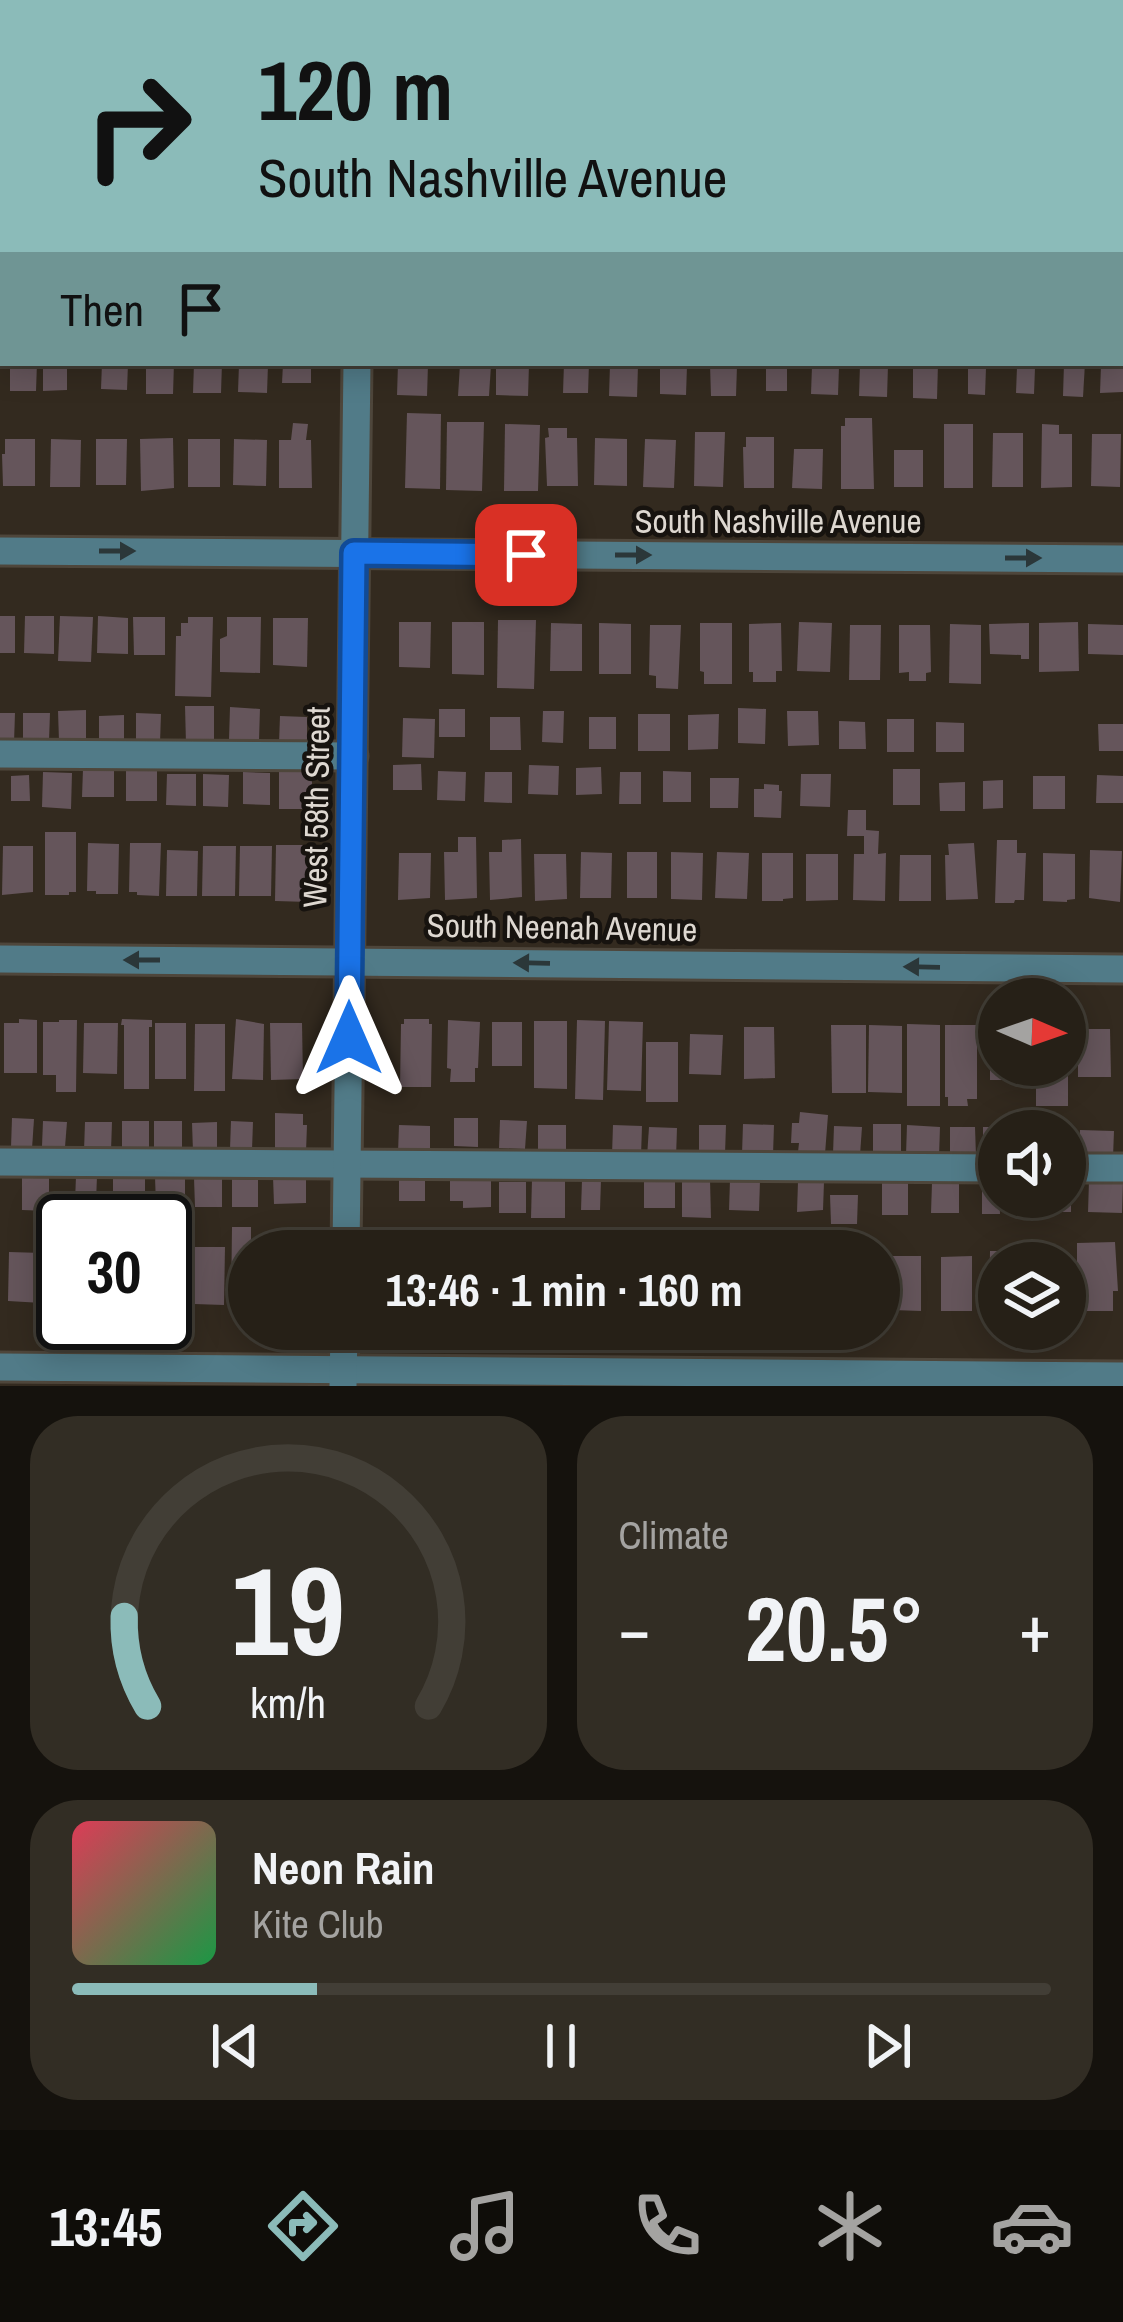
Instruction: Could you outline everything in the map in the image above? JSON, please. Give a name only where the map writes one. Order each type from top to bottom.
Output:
[{"type":"street","name":"West 58th Street","points":[[346,1230],[357,366]]},
{"type":"street","name":"South Nashville Avenue","points":[[0,550],[1123,559]]},
{"type":"street","points":[[0,754],[353,756]]},
{"type":"street","name":"South Neenah Avenue","points":[[0,959],[1123,969]]},
{"type":"street","points":[[0,1162],[978,1168]]},
{"type":"street","points":[[1086,1168],[1123,1168]]},
{"type":"street","points":[[0,1367],[343,1378],[1123,1376]]},
{"type":"building","points":[[10,366],[37,366],[36,391],[10,391]]},
{"type":"building","points":[[43,366],[67,366],[67,390],[43,391]]},
{"type":"building","points":[[102,366],[128,366],[127,390],[101,389]]},
{"type":"building","points":[[146,366],[174,366],[173,394],[146,394]]},
{"type":"building","points":[[194,366],[222,366],[221,393],[193,393]]},
{"type":"building","points":[[239,366],[268,366],[267,393],[238,392]]},
{"type":"building","points":[[283,366],[311,366],[311,383],[282,383]]},
{"type":"building","points":[[398,366],[428,366],[427,396],[397,395]]},
{"type":"building","points":[[460,366],[491,366],[489,396],[458,396]]},
{"type":"building","points":[[496,366],[529,366],[528,396],[496,395]]},
{"type":"building","points":[[564,366],[589,366],[588,393],[563,393]]},
{"type":"building","points":[[610,366],[638,366],[637,397],[609,396]]},
{"type":"building","points":[[660,366],[687,366],[686,395],[660,394]]},
{"type":"building","points":[[710,366],[737,366],[736,396],[711,396]]},
{"type":"building","points":[[766,366],[787,366],[787,391],[766,391]]},
{"type":"building","points":[[812,366],[839,367],[838,395],[811,394]]},
{"type":"building","points":[[860,366],[888,366],[887,397],[859,396]]},
{"type":"building","points":[[913,366],[938,366],[937,399],[913,398]]},
{"type":"building","points":[[1064,366],[1085,366],[1083,397],[1063,396]]},
{"type":"building","points":[[1101,366],[1123,366],[1123,392],[1100,393]]},
{"type":"building","points":[[1017,367],[1035,368],[1034,394],[1016,393]]},
{"type":"building","points":[[968,368],[986,368],[985,395],[968,394]]},
{"type":"building","points":[[407,413],[441,414],[440,489],[405,488]]},
{"type":"building","points":[[845,418],[872,418],[874,489],[841,489]]},
{"type":"building","points":[[447,422],[484,422],[482,491],[446,490]]},
{"type":"building","points":[[293,423],[308,424],[312,488],[279,488],[279,440],[291,440]]},
{"type":"building","points":[[505,424],[540,425],[538,491],[504,491]]},
{"type":"building","points":[[944,424],[973,424],[973,488],[944,488]]},
{"type":"building","points":[[1042,424],[1059,425],[1059,434],[1072,434],[1072,487],[1041,488]]},
{"type":"building","points":[[548,428],[567,428],[567,438],[577,438],[578,486],[547,486]]},
{"type":"building","points":[[695,432],[725,432],[723,487],[694,486]]},
{"type":"building","points":[[993,433],[1023,433],[1023,487],[992,487]]},
{"type":"building","points":[[1092,434],[1121,434],[1120,487],[1091,486]]},
{"type":"building","points":[[746,437],[774,437],[774,488],[744,488]]},
{"type":"building","points":[[173,438],[174,488],[141,491],[140,439]]},
{"type":"building","points":[[595,438],[627,439],[627,486],[594,485]]},
{"type":"building","points":[[5,439],[35,439],[35,486],[3,486]]},
{"type":"building","points":[[51,439],[81,440],[80,487],[50,487]]},
{"type":"building","points":[[96,439],[127,439],[126,485],[96,485]]},
{"type":"building","points":[[188,439],[220,439],[220,487],[188,487]]},
{"type":"building","points":[[234,439],[267,440],[266,486],[233,485]]},
{"type":"building","points":[[645,439],[676,440],[674,488],[643,487]]},
{"type":"building","points":[[794,449],[823,449],[822,489],[792,488]]},
{"type":"building","points":[[894,450],[923,450],[923,487],[894,487]]},
{"type":"building","points":[[0,616],[15,616],[15,653],[0,653]]},
{"type":"building","points":[[25,616],[54,616],[54,654],[24,653]]},
{"type":"building","points":[[60,616],[93,617],[91,662],[58,661]]},
{"type":"building","points":[[98,616],[128,618],[128,654],[97,653]]},
{"type":"building","points":[[133,617],[165,617],[165,655],[134,655]]},
{"type":"building","points":[[188,617],[213,617],[211,697],[175,696],[176,636],[181,636],[181,623],[188,623]]},
{"type":"building","points":[[227,617],[261,617],[260,673],[220,672],[220,639],[227,636]]},
{"type":"building","points":[[273,618],[308,618],[307,667],[273,665]]},
{"type":"building","points":[[498,620],[536,620],[534,689],[497,688]]},
{"type":"building","points":[[399,622],[431,622],[430,668],[399,667]]},
{"type":"building","points":[[452,622],[484,622],[484,675],[452,674]]},
{"type":"building","points":[[799,622],[832,623],[830,672],[797,671]]},
{"type":"building","points":[[1078,622],[1079,671],[1039,672],[1039,623]]},
{"type":"building","points":[[551,623],[582,624],[582,671],[550,671]]},
{"type":"building","points":[[599,623],[631,624],[631,674],[599,674]]},
{"type":"building","points":[[700,623],[732,623],[732,684],[704,684]]},
{"type":"building","points":[[781,623],[782,671],[776,671],[776,682],[753,682],[749,624]]},
{"type":"building","points":[[1029,623],[1029,659],[990,654],[989,624]]},
{"type":"building","points":[[950,624],[981,625],[981,684],[949,683]]},
{"type":"building","points":[[1088,624],[1123,625],[1123,655],[1088,654]]},
{"type":"building","points":[[650,625],[681,625],[678,689],[656,688],[656,676],[649,675]]},
{"type":"building","points":[[850,625],[881,625],[880,680],[849,680]]},
{"type":"building","points":[[899,625],[930,625],[931,672],[926,673],[926,681],[909,681],[909,672],[899,673]]},
{"type":"building","points":[[185,706],[214,706],[214,744],[186,744]]},
{"type":"building","points":[[230,707],[260,709],[259,740],[229,739]]},
{"type":"building","points":[[738,708],[766,709],[765,744],[738,743]]},
{"type":"building","points":[[439,709],[465,709],[465,737],[439,737]]},
{"type":"building","points":[[86,710],[86,740],[59,741],[58,711]]},
{"type":"building","points":[[543,711],[564,711],[563,743],[542,742]]},
{"type":"building","points":[[787,711],[818,711],[819,745],[788,746]]},
{"type":"building","points":[[0,713],[15,713],[14,743],[0,742]]},
{"type":"building","points":[[23,713],[50,713],[49,741],[23,741]]},
{"type":"building","points":[[136,713],[161,714],[160,743],[136,743]]},
{"type":"building","points":[[638,714],[670,714],[670,751],[638,751]]},
{"type":"building","points":[[719,714],[718,749],[688,750],[688,715]]},
{"type":"building","points":[[124,715],[124,742],[99,742],[99,716]]},
{"type":"building","points":[[280,716],[307,717],[307,743],[279,743]]},
{"type":"building","points":[[490,717],[520,717],[521,750],[490,750]]},
{"type":"building","points":[[589,717],[616,717],[616,749],[589,749]]},
{"type":"building","points":[[403,718],[435,719],[434,758],[402,757]]},
{"type":"building","points":[[887,719],[914,719],[914,752],[887,752]]},
{"type":"building","points":[[839,721],[865,722],[866,749],[839,749]]},
{"type":"building","points":[[936,722],[964,723],[964,752],[936,752]]},
{"type":"building","points":[[1098,724],[1123,724],[1123,751],[1099,751]]},
{"type":"building","points":[[421,764],[422,790],[393,790],[393,765]]},
{"type":"building","points":[[529,765],[559,766],[558,795],[528,794]]},
{"type":"building","points":[[279,767],[312,768],[312,809],[279,809]]},
{"type":"building","points":[[601,767],[602,794],[576,795],[576,768]]},
{"type":"building","points":[[114,768],[114,797],[82,797],[83,769]]},
{"type":"building","points":[[893,769],[920,769],[920,805],[893,805]]},
{"type":"building","points":[[126,770],[157,770],[157,801],[126,801]]},
{"type":"building","points":[[438,771],[466,772],[465,801],[437,800]]},
{"type":"building","points":[[663,771],[691,772],[691,802],[663,802]]},
{"type":"building","points":[[43,772],[72,773],[71,809],[42,807]]},
{"type":"building","points":[[243,772],[270,773],[270,805],[243,804]]},
{"type":"building","points":[[485,772],[512,772],[512,803],[484,802]]},
{"type":"building","points":[[620,772],[641,772],[641,804],[619,804]]},
{"type":"building","points":[[167,774],[196,774],[196,806],[166,805]]},
{"type":"building","points":[[203,774],[229,775],[228,807],[203,806]]},
{"type":"building","points":[[801,774],[831,774],[830,807],[800,806]]},
{"type":"building","points":[[29,775],[30,801],[11,801],[11,776]]},
{"type":"building","points":[[1097,775],[1123,776],[1123,803],[1096,803]]},
{"type":"building","points":[[1033,776],[1065,776],[1065,809],[1033,809]]},
{"type":"building","points":[[710,778],[739,778],[738,808],[710,808]]},
{"type":"building","points":[[1003,780],[1003,808],[983,809],[983,781]]},
{"type":"building","points":[[965,782],[965,811],[940,811],[939,783]]},
{"type":"building","points":[[764,784],[779,785],[782,791],[781,818],[754,817],[754,789],[764,789]]},
{"type":"building","points":[[848,810],[866,810],[866,830],[879,831],[878,854],[886,853],[885,901],[853,900],[854,854],[864,854],[864,836],[847,836]]},
{"type":"building","points":[[45,832],[76,832],[76,892],[45,895]]},
{"type":"building","points":[[458,837],[476,837],[477,898],[445,900],[444,852],[458,852]]},
{"type":"building","points":[[521,839],[522,897],[490,900],[489,852],[502,852],[502,840]]},
{"type":"building","points":[[997,840],[1017,840],[1017,853],[1026,853],[1024,900],[995,903]]},
{"type":"building","points":[[88,843],[119,844],[118,894],[87,891]]},
{"type":"building","points":[[130,843],[161,843],[159,896],[129,892]]},
{"type":"building","points":[[974,843],[978,899],[946,900],[948,844]]},
{"type":"building","points":[[276,845],[310,845],[309,902],[275,901]]},
{"type":"building","points":[[3,846],[33,846],[33,892],[2,895]]},
{"type":"building","points":[[203,846],[236,846],[235,896],[202,896]]},
{"type":"building","points":[[240,846],[272,846],[271,896],[239,896]]},
{"type":"building","points":[[167,850],[198,851],[197,896],[166,896]]},
{"type":"building","points":[[1090,850],[1122,851],[1120,902],[1089,898]]},
{"type":"building","points":[[581,852],[612,853],[611,898],[580,898]]},
{"type":"building","points":[[627,852],[657,852],[657,898],[627,898]]},
{"type":"building","points":[[671,852],[703,853],[702,900],[671,899]]},
{"type":"building","points":[[717,852],[749,853],[747,899],[715,898]]},
{"type":"building","points":[[399,853],[431,853],[430,898],[398,900]]},
{"type":"building","points":[[762,853],[793,853],[793,898],[762,901]]},
{"type":"building","points":[[1043,853],[1075,854],[1075,899],[1043,901]]},
{"type":"building","points":[[534,854],[566,854],[567,899],[535,901]]},
{"type":"building","points":[[806,854],[838,854],[838,900],[806,901]]},
{"type":"building","points":[[900,855],[931,855],[931,901],[899,901]]},
{"type":"building","points":[[19,1019],[37,1020],[37,1073],[4,1073],[4,1023],[19,1023]]},
{"type":"building","points":[[122,1019],[152,1020],[149,1089],[124,1089]]},
{"type":"building","points":[[236,1019],[264,1024],[263,1080],[232,1079]]},
{"type":"building","points":[[404,1019],[429,1019],[432,1024],[431,1087],[400,1087]]},
{"type":"building","points":[[77,1020],[76,1092],[56,1092],[56,1075],[43,1075],[43,1022]]},
{"type":"building","points":[[448,1020],[480,1022],[475,1082],[450,1082]]},
{"type":"building","points":[[577,1020],[605,1021],[603,1100],[575,1099]]},
{"type":"building","points":[[534,1021],[567,1021],[567,1089],[534,1088]]},
{"type":"building","points":[[609,1021],[643,1022],[641,1091],[607,1090]]},
{"type":"building","points":[[492,1022],[522,1022],[522,1066],[492,1066]]},
{"type":"building","points":[[84,1023],[118,1023],[117,1074],[83,1073]]},
{"type":"building","points":[[155,1023],[186,1023],[186,1079],[155,1079]]},
{"type":"building","points":[[270,1023],[302,1023],[303,1079],[271,1080]]},
{"type":"building","points":[[195,1024],[225,1024],[225,1091],[194,1091]]},
{"type":"building","points":[[907,1024],[940,1025],[940,1106],[907,1106]]},
{"type":"building","points":[[831,1025],[866,1025],[866,1093],[832,1093]]},
{"type":"building","points":[[869,1025],[902,1026],[902,1093],[868,1092]]},
{"type":"building","points":[[945,1025],[977,1025],[977,1099],[967,1099],[968,1106],[948,1106],[945,1097]]},
{"type":"building","points":[[744,1027],[774,1027],[775,1078],[744,1079]]},
{"type":"building","points":[[1086,1029],[1110,1029],[1111,1077],[1086,1077]]},
{"type":"building","points":[[690,1034],[723,1035],[721,1075],[689,1074]]},
{"type":"building","points":[[646,1042],[678,1042],[678,1102],[646,1102]]},
{"type":"building","points":[[1036,1086],[1068,1086],[1068,1106],[1036,1106]]},
{"type":"building","points":[[800,1112],[828,1115],[825,1154],[798,1152],[799,1143],[791,1143],[792,1123],[799,1123]]},
{"type":"building","points":[[275,1113],[303,1114],[306,1152],[275,1152]]},
{"type":"building","points":[[12,1118],[34,1119],[32,1149],[11,1147]]},
{"type":"building","points":[[454,1118],[478,1118],[478,1147],[454,1146]]},
{"type":"building","points":[[500,1120],[527,1121],[525,1149],[499,1148]]},
{"type":"building","points":[[43,1121],[67,1122],[65,1147],[42,1146]]},
{"type":"building","points":[[122,1121],[149,1121],[149,1151],[122,1151]]},
{"type":"building","points":[[154,1121],[182,1121],[182,1152],[154,1152]]},
{"type":"building","points":[[231,1121],[253,1122],[252,1150],[230,1149]]},
{"type":"building","points":[[85,1122],[112,1122],[111,1151],[84,1151]]},
{"type":"building","points":[[217,1122],[217,1152],[193,1152],[192,1123]]},
{"type":"building","points":[[743,1124],[774,1125],[773,1155],[742,1154]]},
{"type":"building","points":[[873,1124],[901,1124],[901,1153],[873,1152]]},
{"type":"building","points":[[399,1125],[430,1126],[430,1153],[398,1153]]},
{"type":"building","points":[[538,1125],[566,1125],[566,1157],[538,1157]]},
{"type":"building","points":[[613,1125],[642,1126],[641,1156],[612,1155]]},
{"type":"building","points":[[699,1125],[726,1125],[725,1154],[699,1153]]},
{"type":"building","points":[[907,1125],[940,1127],[939,1157],[906,1155]]},
{"type":"building","points":[[834,1126],[862,1127],[860,1155],[833,1154]]},
{"type":"building","points":[[649,1127],[677,1128],[676,1158],[647,1157]]},
{"type":"building","points":[[950,1127],[975,1127],[976,1156],[950,1156]]},
{"type":"building","points":[[1086,1130],[1114,1131],[1113,1157],[1086,1156]]},
{"type":"building","points":[[22,1174],[49,1174],[49,1194],[36,1194],[36,1211],[22,1210]]},
{"type":"building","points":[[399,1175],[425,1175],[425,1201],[399,1201]]},
{"type":"building","points":[[76,1176],[97,1176],[96,1194],[75,1194]]},
{"type":"building","points":[[306,1176],[306,1203],[274,1204],[273,1177]]},
{"type":"building","points":[[113,1177],[145,1177],[145,1194],[113,1194]]},
{"type":"building","points":[[155,1177],[185,1177],[185,1194],[156,1194]]},
{"type":"building","points":[[491,1177],[491,1207],[463,1208],[463,1201],[450,1201],[450,1180]]},
{"type":"building","points":[[644,1177],[675,1178],[675,1208],[644,1208]]},
{"type":"building","points":[[194,1178],[222,1178],[222,1207],[195,1207]]},
{"type":"building","points":[[232,1179],[258,1180],[258,1207],[232,1207]]},
{"type":"building","points":[[532,1179],[565,1180],[565,1218],[531,1218]]},
{"type":"building","points":[[582,1180],[601,1180],[600,1210],[581,1210]]},
{"type":"building","points":[[682,1180],[710,1180],[711,1218],[682,1217]]},
{"type":"building","points":[[730,1180],[760,1181],[759,1211],[729,1210]]},
{"type":"building","points":[[1089,1181],[1123,1182],[1122,1213],[1088,1212]]},
{"type":"building","points":[[499,1182],[526,1182],[526,1213],[499,1213]]},
{"type":"building","points":[[798,1182],[824,1182],[823,1210],[797,1212]]},
{"type":"building","points":[[882,1182],[908,1182],[908,1215],[882,1215]]},
{"type":"building","points":[[959,1182],[959,1213],[931,1213],[932,1183]]},
{"type":"building","points":[[830,1195],[858,1195],[857,1224],[831,1224]]},
{"type":"building","points":[[1115,1242],[1118,1291],[1113,1291],[1113,1311],[1086,1311],[1086,1243]]},
{"type":"building","points":[[194,1247],[225,1247],[224,1305],[194,1304]]},
{"type":"building","points":[[9,1252],[36,1253],[36,1303],[8,1301]]},
{"type":"building","points":[[900,1256],[921,1256],[921,1311],[900,1310]]},
{"type":"building","points":[[972,1256],[972,1311],[941,1311],[941,1257]]},
{"type":"route","points":[[349,1038],[354,553],[526,555]]}]
